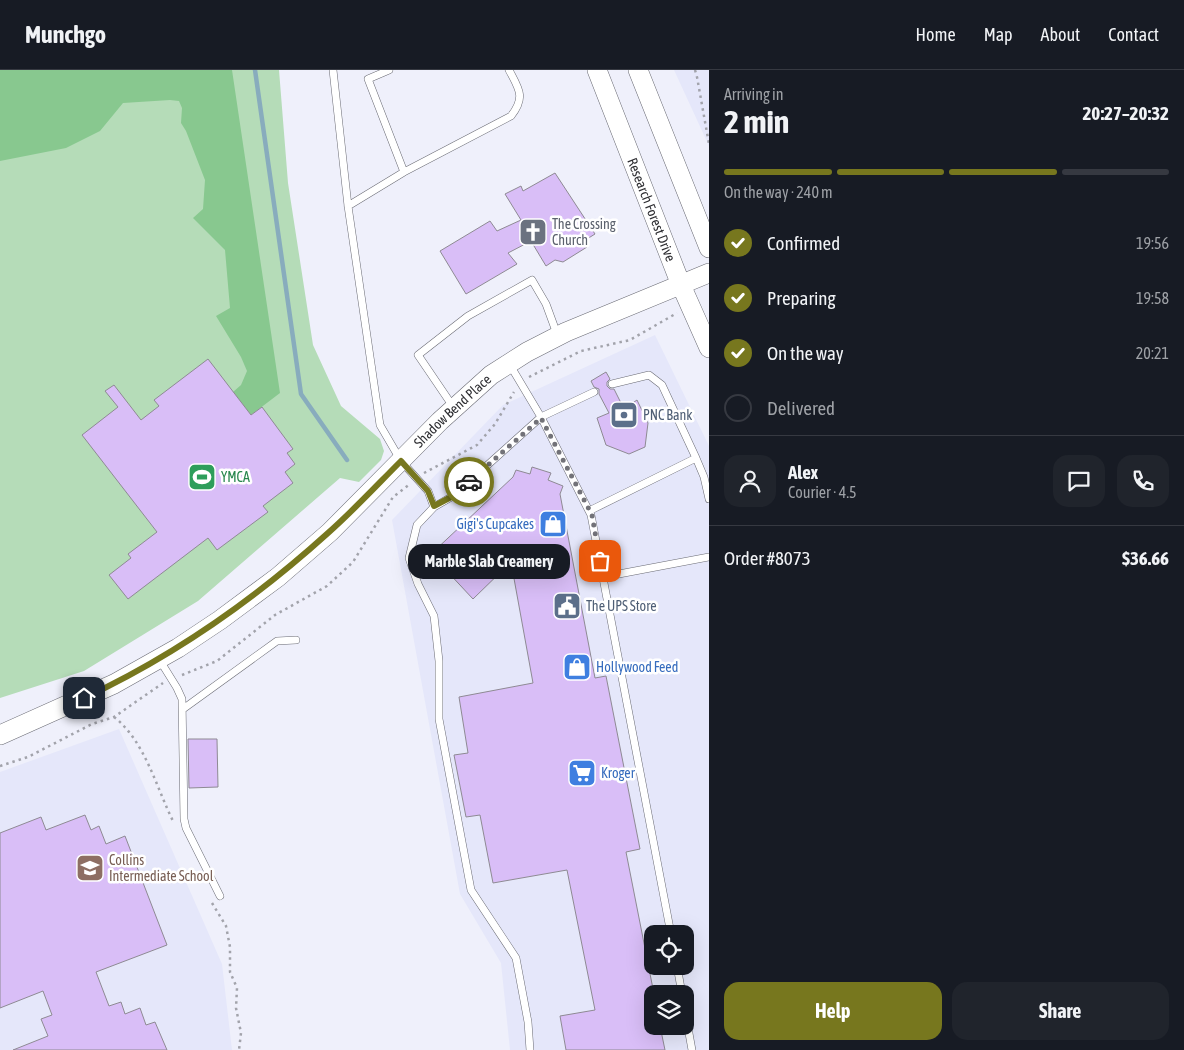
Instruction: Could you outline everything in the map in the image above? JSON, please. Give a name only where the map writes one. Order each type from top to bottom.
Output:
[{"type":"street","name":"Research Forest Drive","points":[[597,70],[681,285],[709,348]]},
{"type":"street","points":[[638,70],[709,248]]},
{"type":"street","name":"Shadow Bend Place","points":[[0,735],[114,684],[159,659],[220,620],[278,577],[330,532],[491,375],[527,352],[558,336],[709,273]]},
{"type":"lane","points":[[333,70],[348,206],[380,424],[401,461],[428,491],[434,506]]},
{"type":"lane","points":[[389,70],[368,79],[404,172]]},
{"type":"lane","points":[[348,206],[404,172],[511,116],[521,100],[520,92],[509,70]]},
{"type":"lane","points":[[454,409],[418,356],[468,316],[532,280],[546,304],[558,336]]},
{"type":"lane","points":[[510,363],[592,515],[669,925]]},
{"type":"lane","points":[[612,384],[649,375],[662,385],[704,477],[709,499]]},
{"type":"lane","points":[[530,1050],[528,1022],[516,958],[471,890],[439,719],[439,661],[434,616],[418,584],[409,558],[417,525],[434,506],[453,496],[541,418],[594,392]]},
{"type":"lane","points":[[589,511],[696,458]]},
{"type":"lane","points":[[603,577],[709,557]]},
{"type":"lane","points":[[183,709],[277,641],[296,640]]},
{"type":"lane","points":[[159,659],[180,694],[183,709],[184,819],[186,828],[220,896]]},
{"type":"lane","points":[[689,1035],[692,1050]]},
{"type":"path","points":[[695,70],[709,144]]},
{"type":"path","points":[[0,766],[28,757],[92,724],[114,717],[166,681],[217,661],[275,615],[327,586],[354,562],[394,497],[417,478],[477,444],[495,424],[519,382],[581,351],[630,340],[690,305]]},
{"type":"path","points":[[114,717],[124,725],[143,753],[173,822]]},
{"type":"path","points":[[210,900],[226,926],[230,947],[230,972],[237,988],[236,1008],[241,1033],[239,1050]]},
{"type":"shaded area","points":[[674,70],[709,70],[709,146]]},
{"type":"shaded area","points":[[655,335],[709,446],[709,1050],[510,1050],[501,963],[460,894],[392,520],[503,405]]},
{"type":"shaded area","name":"Collins Intermediate School","points":[[119,729],[222,964],[232,1050],[0,1050],[0,772]]},
{"type":"green space","points":[[0,70],[232,70],[280,393],[251,415],[233,392],[241,385],[247,371],[241,357],[216,316],[230,308],[225,250],[193,218],[203,209],[205,180],[186,131],[181,123],[182,108],[179,101],[123,103],[100,131],[66,148],[0,161]]},
{"type":"green space","points":[[41,70],[279,70],[288,183],[313,345],[341,406],[380,439],[384,451],[381,460],[359,482],[340,478],[198,601],[84,671],[0,698],[0,76]]},
{"type":"building","name":"The Crossing Church","points":[[555,173],[595,234],[587,239],[587,247],[563,262],[555,260],[546,266],[531,241],[508,253],[517,264],[466,294],[440,251],[490,221],[497,231],[521,220],[505,194],[521,186],[523,191]]},
{"type":"building","name":"YMCA","points":[[208,359],[251,415],[262,407],[293,449],[287,453],[295,464],[285,472],[293,483],[263,506],[268,512],[217,550],[208,538],[128,599],[109,575],[131,558],[128,554],[157,532],[82,435],[118,407],[105,391],[114,385],[141,420],[159,406],[154,400]]},
{"type":"building","name":"PNC Bank","points":[[606,372],[610,379],[607,382],[607,386],[610,389],[614,389],[624,409],[637,400],[648,423],[645,447],[629,454],[606,445],[597,418],[609,413],[599,394],[599,389],[594,387],[591,381]]},
{"type":"building","points":[[532,467],[551,473],[548,480],[563,486],[560,494],[595,678],[606,676],[640,849],[626,852],[644,943],[644,975],[650,975],[652,985],[644,985],[644,1035],[662,1035],[665,1050],[566,1050],[560,1016],[595,1010],[567,870],[493,883],[480,815],[466,817],[454,755],[468,753],[459,697],[533,683],[511,562],[473,599],[431,554],[513,477],[516,470],[530,474]]},
{"type":"building","points":[[188,739],[217,739],[218,787],[189,788]]},
{"type":"building","points":[[85,815],[91,830],[99,826],[106,844],[125,836],[167,945],[96,972],[109,1006],[121,1002],[125,1014],[140,1008],[146,1025],[155,1022],[167,1050],[13,1050],[48,1036],[41,1019],[52,1015],[43,991],[0,1008],[0,833],[41,817],[46,830]]},
{"type":"waterway","points":[[255,70],[301,394],[347,460]]},
{"type":"way so far","points":[[469,482],[541,418],[592,515],[600,561]]},
{"type":"place","name":"The Crossing Church","points":[[533,232]]},
{"type":"place","name":"PNC Bank","points":[[624,415]]},
{"type":"place","name":"YMCA","points":[[202,477]]},
{"type":"place","name":"Gigi's Cupcakes","points":[[553,524]]},
{"type":"place","name":"Marble Slab Creamery","points":[[600,561]]},
{"type":"place","name":"The UPS Store","points":[[567,606]]},
{"type":"place","name":"Hollywood Feed","points":[[577,667]]},
{"type":"place","name":"Kroger","points":[[582,773]]},
{"type":"place","name":"Collins Intermediate School","points":[[90,868]]},
{"type":"route","points":[[84,698],[114,684],[178,648],[278,577],[330,532],[401,461],[428,491],[434,506],[453,496],[469,482]]}]
